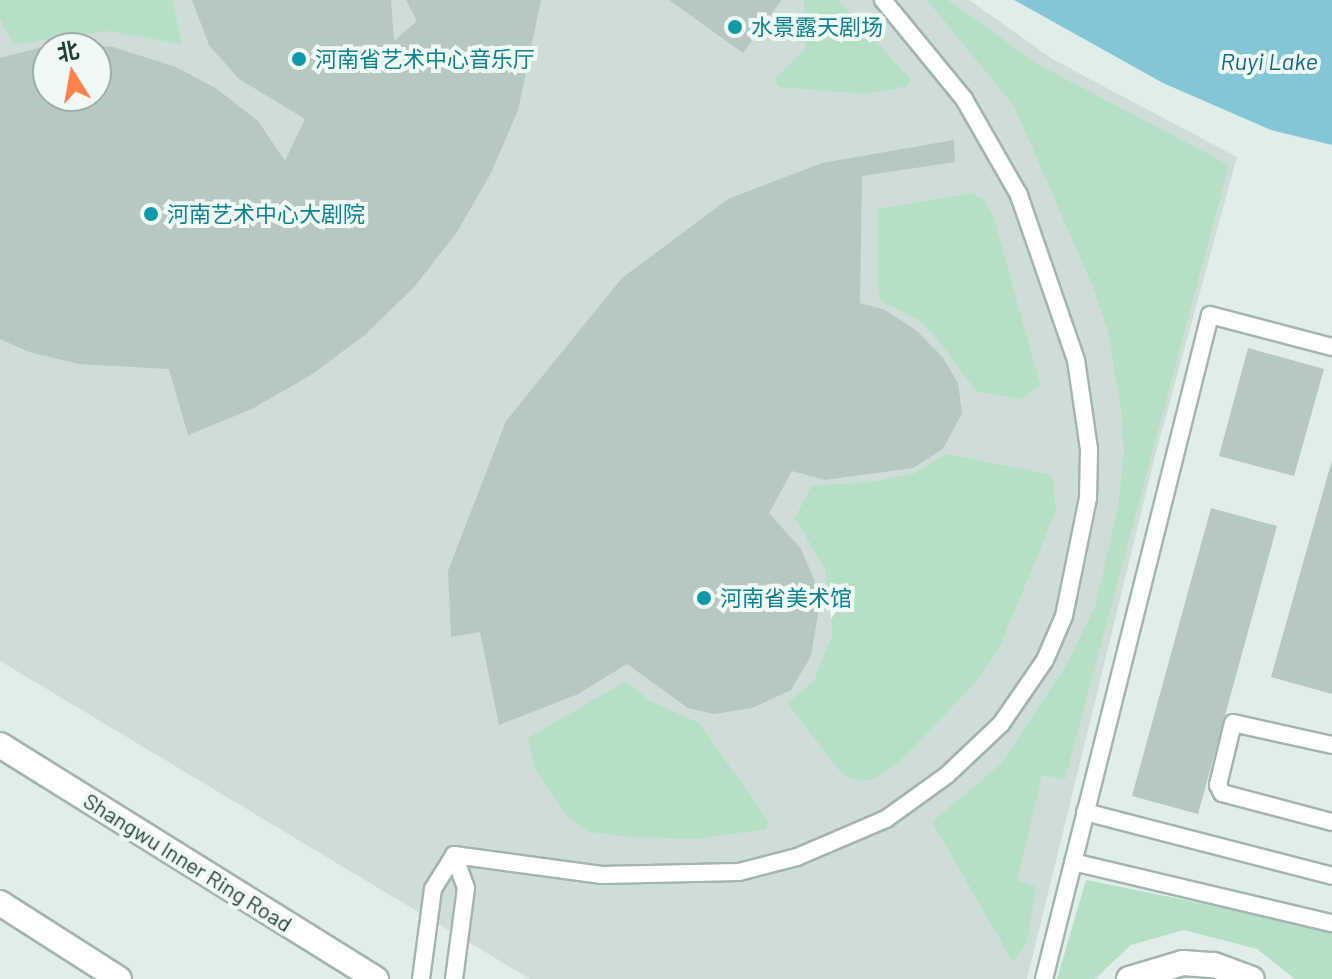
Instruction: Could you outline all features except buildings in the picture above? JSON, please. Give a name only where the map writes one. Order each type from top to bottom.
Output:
[{"type":"street","name":"Shangwu Inner Ring Road","points":[[0,745],[376,979]]},
{"type":"street","points":[[0,903],[119,979]]},
{"type":"street","points":[[1129,979],[1183,963],[1214,965],[1252,979]]},
{"type":"lane","points":[[454,855],[602,875],[739,872],[797,857],[886,819],[947,775],[1001,724],[1045,660],[1064,616],[1088,498],[1089,449],[1076,360],[1019,195],[964,99],[883,0]]},
{"type":"lane","points":[[1044,979],[1210,315],[1332,347]]},
{"type":"lane","points":[[1332,745],[1233,723],[1218,785],[1222,793],[1332,822]]},
{"type":"lane","points":[[1085,812],[1332,876]]},
{"type":"lane","points":[[421,979],[433,889],[454,855]]},
{"type":"lane","points":[[454,855],[466,888],[454,979]]},
{"type":"lane","points":[[1073,862],[1332,923]]},
{"type":"shaded area","points":[[0,0],[969,0],[1054,60],[1237,157],[1155,456],[1027,979],[530,979],[0,661]]},
{"type":"green space","points":[[0,0],[172,0],[182,44],[108,31],[32,32],[32,41],[13,44],[0,19]]},
{"type":"green space","points":[[804,0],[838,0],[911,80],[907,86],[867,94],[779,87],[774,80],[806,49]]},
{"type":"green space","points":[[927,0],[948,0],[1037,64],[1229,165],[1065,779],[1042,775],[1017,881],[1036,887],[1027,942],[1013,962],[932,822],[1001,764],[1067,664],[1095,607],[1118,508],[1124,451],[1121,409],[1107,328],[1093,287],[1014,106]]},
{"type":"green space","points":[[972,193],[985,200],[994,218],[1040,384],[1021,399],[976,391],[920,321],[881,301],[877,285],[877,209]]},
{"type":"green space","points":[[946,454],[1052,475],[1056,510],[1001,644],[974,684],[899,762],[873,779],[857,781],[843,775],[787,703],[814,681],[833,633],[825,569],[795,518],[811,486],[873,482],[915,473]]},
{"type":"green space","points":[[626,681],[648,700],[699,723],[768,821],[766,829],[695,839],[631,837],[590,832],[569,818],[535,769],[528,738]]},
{"type":"green space","points":[[1086,880],[1332,930],[1332,979],[1295,979],[1257,949],[1184,930],[1131,945],[1095,979],[1057,979]]},
{"type":"water","name":"Ruyi Lake","points":[[1014,0],[1332,0],[1332,145],[1271,130],[1163,83]]},
{"type":"place","name":"水景露天剧场","points":[[735,27]]},
{"type":"place","name":"河南省艺术中心音乐厅","points":[[299,59]]},
{"type":"place","name":"河南艺术中心大剧院","points":[[151,214]]},
{"type":"place","name":"河南省美术馆","points":[[704,598]]}]
